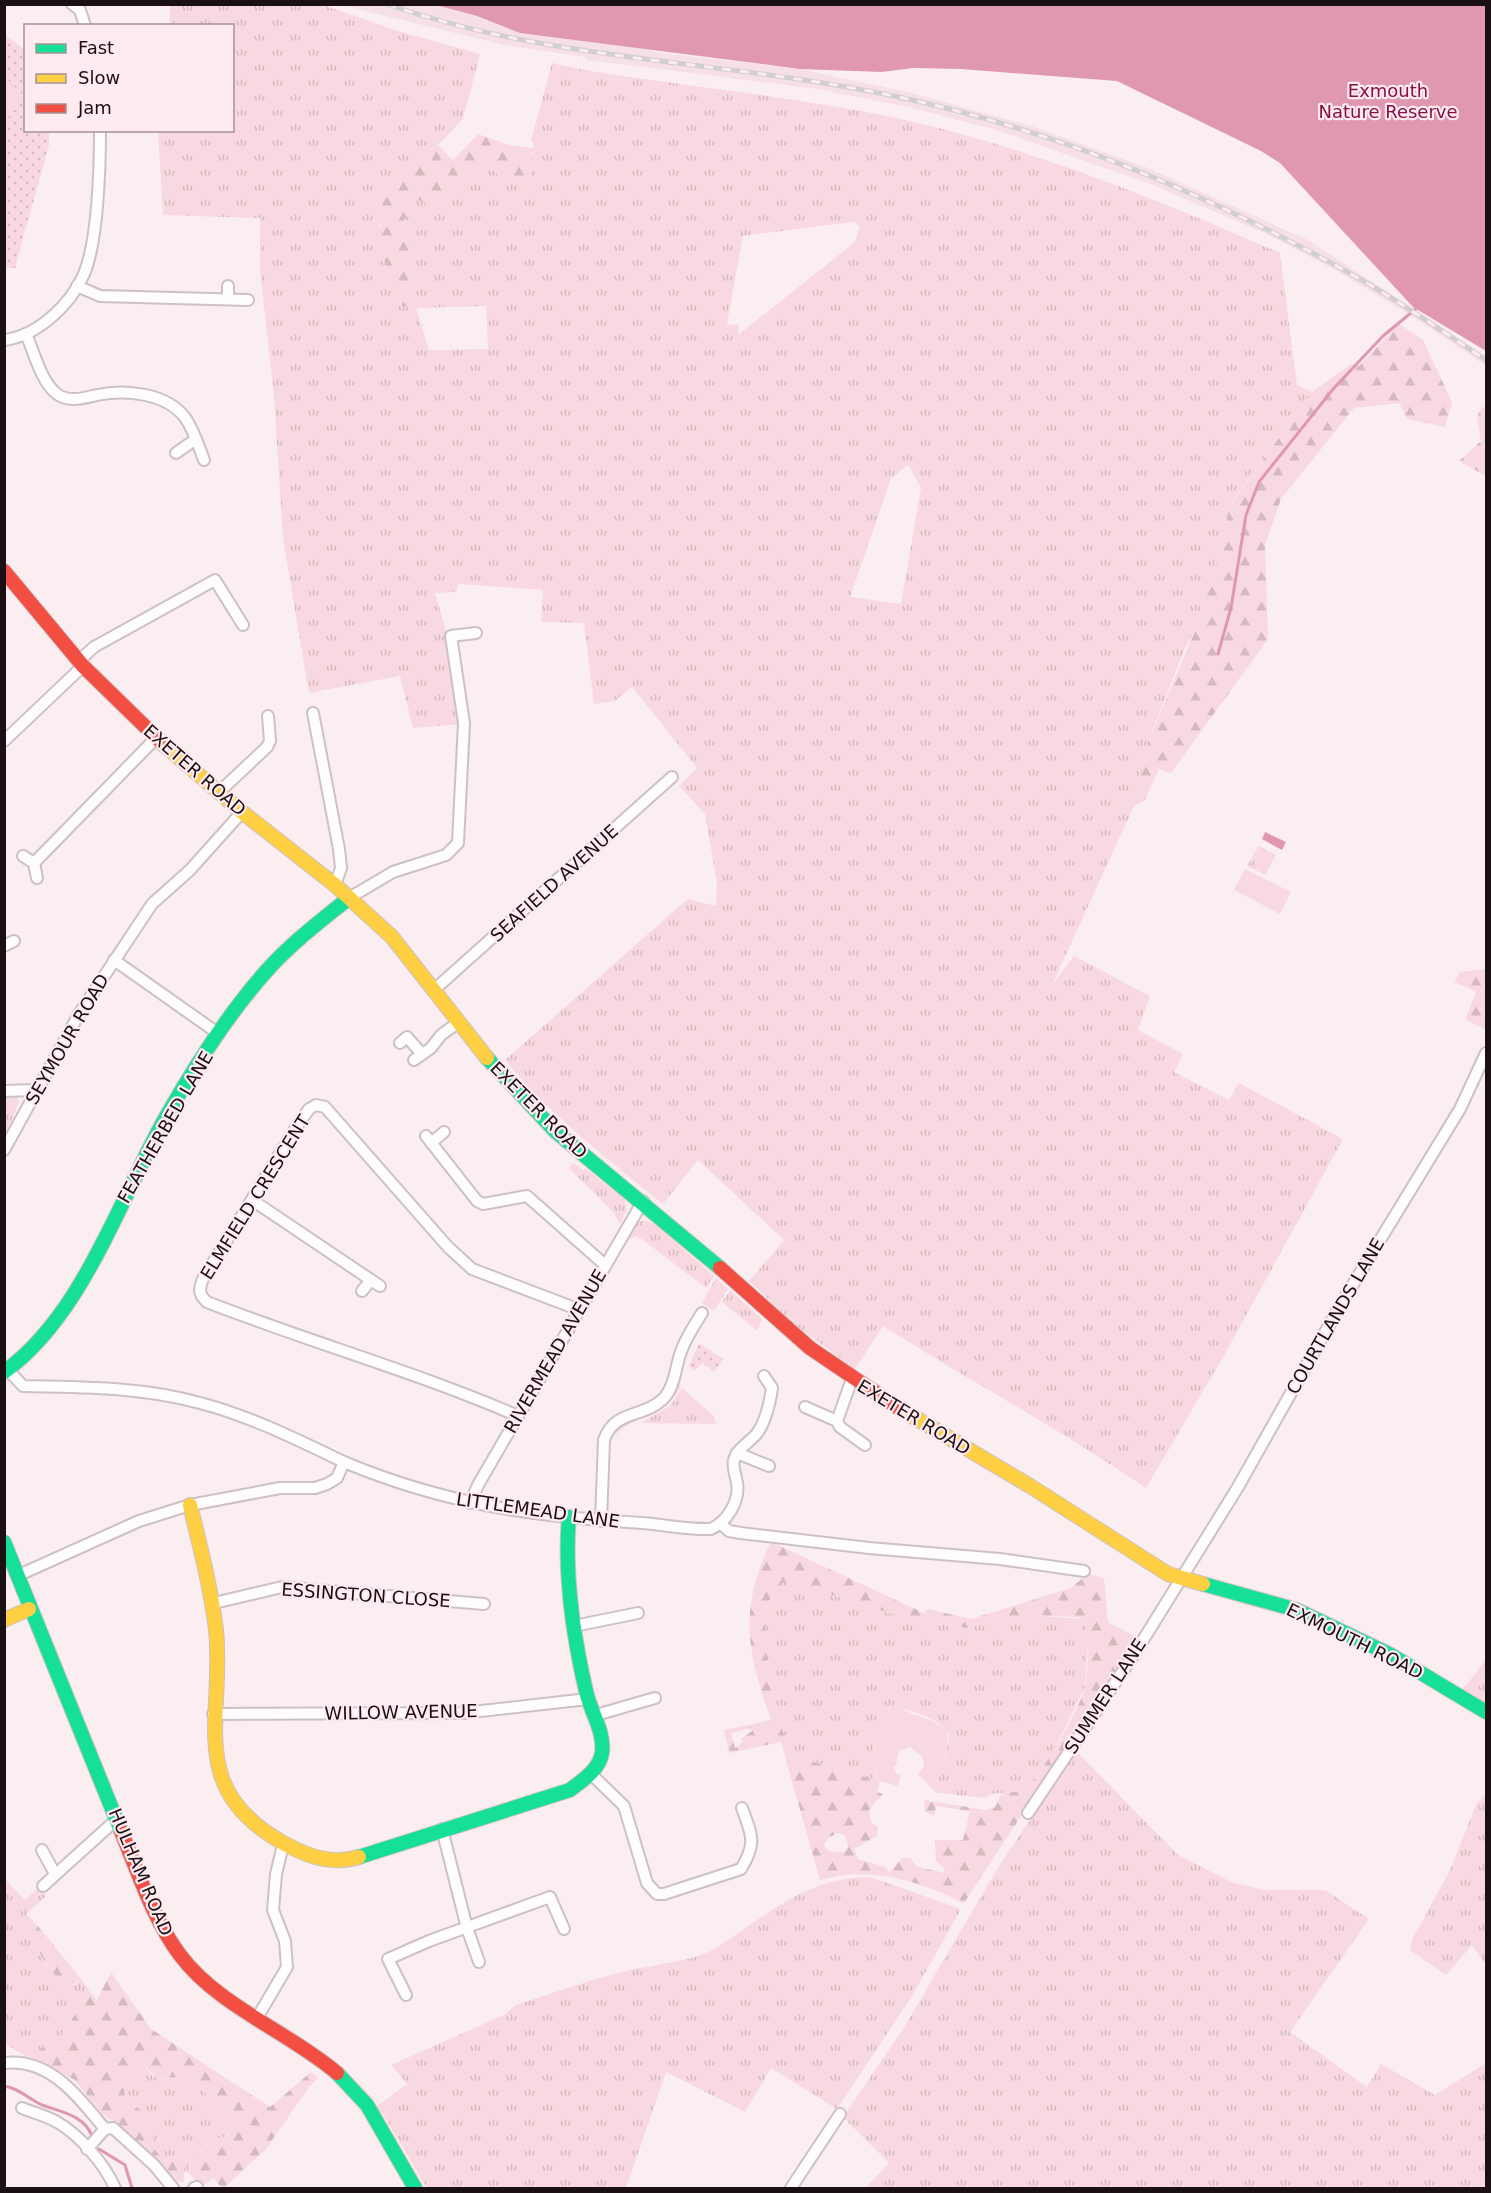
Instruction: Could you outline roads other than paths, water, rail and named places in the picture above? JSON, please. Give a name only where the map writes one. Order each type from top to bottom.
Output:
[{"type":"main road","name":"EXETER ROAD","points":[[4,570],[81,663],[156,738],[218,793],[335,885],[392,938],[435,989],[482,1053],[555,1131],[643,1201],[788,1330],[852,1379],[1070,1510],[1156,1567],[1181,1578]]},
{"type":"main road","name":"FEATHERBED LANE","points":[[6,1371],[33,1350],[63,1310],[153,1140],[183,1088],[219,1034],[270,967],[292,945],[349,898]]},
{"type":"main road","points":[[190,1505],[214,1603],[217,1651],[213,1714],[215,1750],[227,1787],[247,1816],[283,1845],[317,1858],[346,1861],[570,1790],[591,1774],[601,1757],[602,1744],[596,1715],[588,1699],[574,1626],[567,1558],[569,1517]]},
{"type":"main road","name":"HULHAM ROAD","points":[[4,1542],[19,1575],[29,1609],[167,1936],[181,1957],[210,1986],[327,2065],[349,2084],[367,2105],[415,2188]]},
{"type":"main road","name":"EXMOUTH ROAD","points":[[1181,1578],[1258,1597],[1297,1610],[1390,1655],[1486,1712]]},
{"type":"main road","points":[[4,1620],[29,1609]]},
{"type":"street","points":[[78,6],[84,24]]},
{"type":"street","points":[[4,339],[26,334],[48,320],[77,286],[88,261],[91,242],[99,179],[100,132]]},
{"type":"street","points":[[77,286],[107,297],[248,300]]},
{"type":"street","points":[[228,286],[228,299]]},
{"type":"street","points":[[26,334],[48,383],[59,396],[77,399],[118,392],[149,397],[174,406],[185,418],[204,460]]},
{"type":"street","points":[[176,453],[196,439]]},
{"type":"street","points":[[4,741],[94,647],[215,580],[243,625]]},
{"type":"street","name":"FEATHERBED LANE","points":[[349,898],[393,872],[446,855],[458,843],[464,723],[451,636],[476,633]]},
{"type":"street","points":[[313,713],[339,849],[341,868],[335,885]]},
{"type":"street","points":[[218,793],[267,747],[270,741],[268,716]]},
{"type":"street","points":[[34,863],[156,738]]},
{"type":"street","name":"SEAFIELD AVENUE","points":[[435,989],[672,777]]},
{"type":"street","name":"SEYMOUR ROAD","points":[[4,1150],[35,1090],[79,1014],[152,904],[190,870],[242,812]]},
{"type":"street","points":[[23,856],[34,863],[37,878]]},
{"type":"street","points":[[114,960],[219,1034]]},
{"type":"street","points":[[400,1043],[407,1037],[418,1057],[459,1022]]},
{"type":"street","name":"COURTLANDS LANE","points":[[1181,1578],[1238,1486],[1341,1304],[1460,1109],[1486,1053]]},
{"type":"street","points":[[4,1090],[35,1090]]},
{"type":"street","name":"ELMFIELD CRESCENT","points":[[518,1416],[482,1400],[319,1344],[207,1302],[201,1297],[199,1289],[203,1279],[309,1109],[316,1105],[325,1107],[448,1247],[472,1269],[580,1310]]},
{"type":"street","points":[[444,1132],[428,1140],[477,1201],[483,1204],[527,1196],[605,1265]]},
{"type":"street","points":[[252,1200],[376,1283],[362,1291]]},
{"type":"street","name":"RIVERMEAD AVENUE","points":[[470,1503],[643,1201]]},
{"type":"street","points":[[601,1521],[604,1440],[607,1430],[613,1423],[661,1401],[668,1392],[682,1349],[702,1313]]},
{"type":"street","name":"LITTLEMEAD LANE","points":[[6,1371],[23,1386],[82,1385],[136,1391],[200,1403],[266,1426],[344,1462],[408,1487],[470,1503],[601,1521],[702,1529],[722,1524],[729,1531],[741,1533],[869,1548],[1000,1558],[1084,1571]]},
{"type":"street","points":[[722,1524],[730,1512],[737,1489],[733,1461],[737,1453],[758,1432],[765,1418],[772,1388],[764,1376]]},
{"type":"street","points":[[837,1421],[852,1379]]},
{"type":"street","points":[[805,1407],[837,1421],[840,1427],[865,1444]]},
{"type":"street","points":[[737,1453],[769,1466]]},
{"type":"street","points":[[19,1575],[139,1521],[190,1505],[280,1488],[315,1488],[337,1478],[344,1462]]},
{"type":"street","name":"SUMMER LANE","points":[[1028,1814],[1181,1578]]},
{"type":"street","name":"ESSINGTON CLOSE","points":[[214,1603],[282,1587],[484,1604]]},
{"type":"street","points":[[574,1626],[638,1613]]},
{"type":"street","points":[[596,1715],[655,1698]]},
{"type":"street","name":"WILLOW AVENUE","points":[[213,1714],[463,1713],[588,1699]]},
{"type":"street","points":[[591,1774],[624,1806],[647,1883],[657,1894],[741,1869],[752,1851],[750,1832],[742,1808]]},
{"type":"street","points":[[43,1886],[117,1819]]},
{"type":"street","points":[[442,1829],[467,1928],[479,1962]]},
{"type":"street","points":[[257,2018],[286,1967],[285,1941],[273,1910],[276,1874],[283,1845]]},
{"type":"street","points":[[42,1850],[55,1874]]},
{"type":"street","points":[[406,1995],[388,1959],[550,1897],[564,1929]]},
{"type":"street","points":[[4,2063],[20,2061],[53,2074],[76,2094],[105,2129]]},
{"type":"street","points":[[22,2108],[59,2122],[87,2149],[111,2178],[115,2188]]},
{"type":"street","points":[[791,2188],[840,2114]]},
{"type":"street","points":[[87,2149],[105,2129],[113,2128],[154,2165],[173,2188]]},
{"type":"waterway","points":[[1218,654],[1231,608],[1246,515],[1259,482],[1334,388],[1383,336],[1418,307]]},
{"type":"waterway","points":[[4,2086],[15,2089],[42,2105],[78,2119],[92,2136]]},
{"type":"waterway","points":[[99,2149],[125,2165],[132,2188]]},
{"type":"railway","points":[[387,4],[449,23],[512,38],[575,49],[830,84],[894,96],[1011,126],[1125,166],[1235,214],[1361,279],[1486,360]]},
{"type":"park label","name":"Exmouth Nature Reserve","points":[[1388,100]]}]
